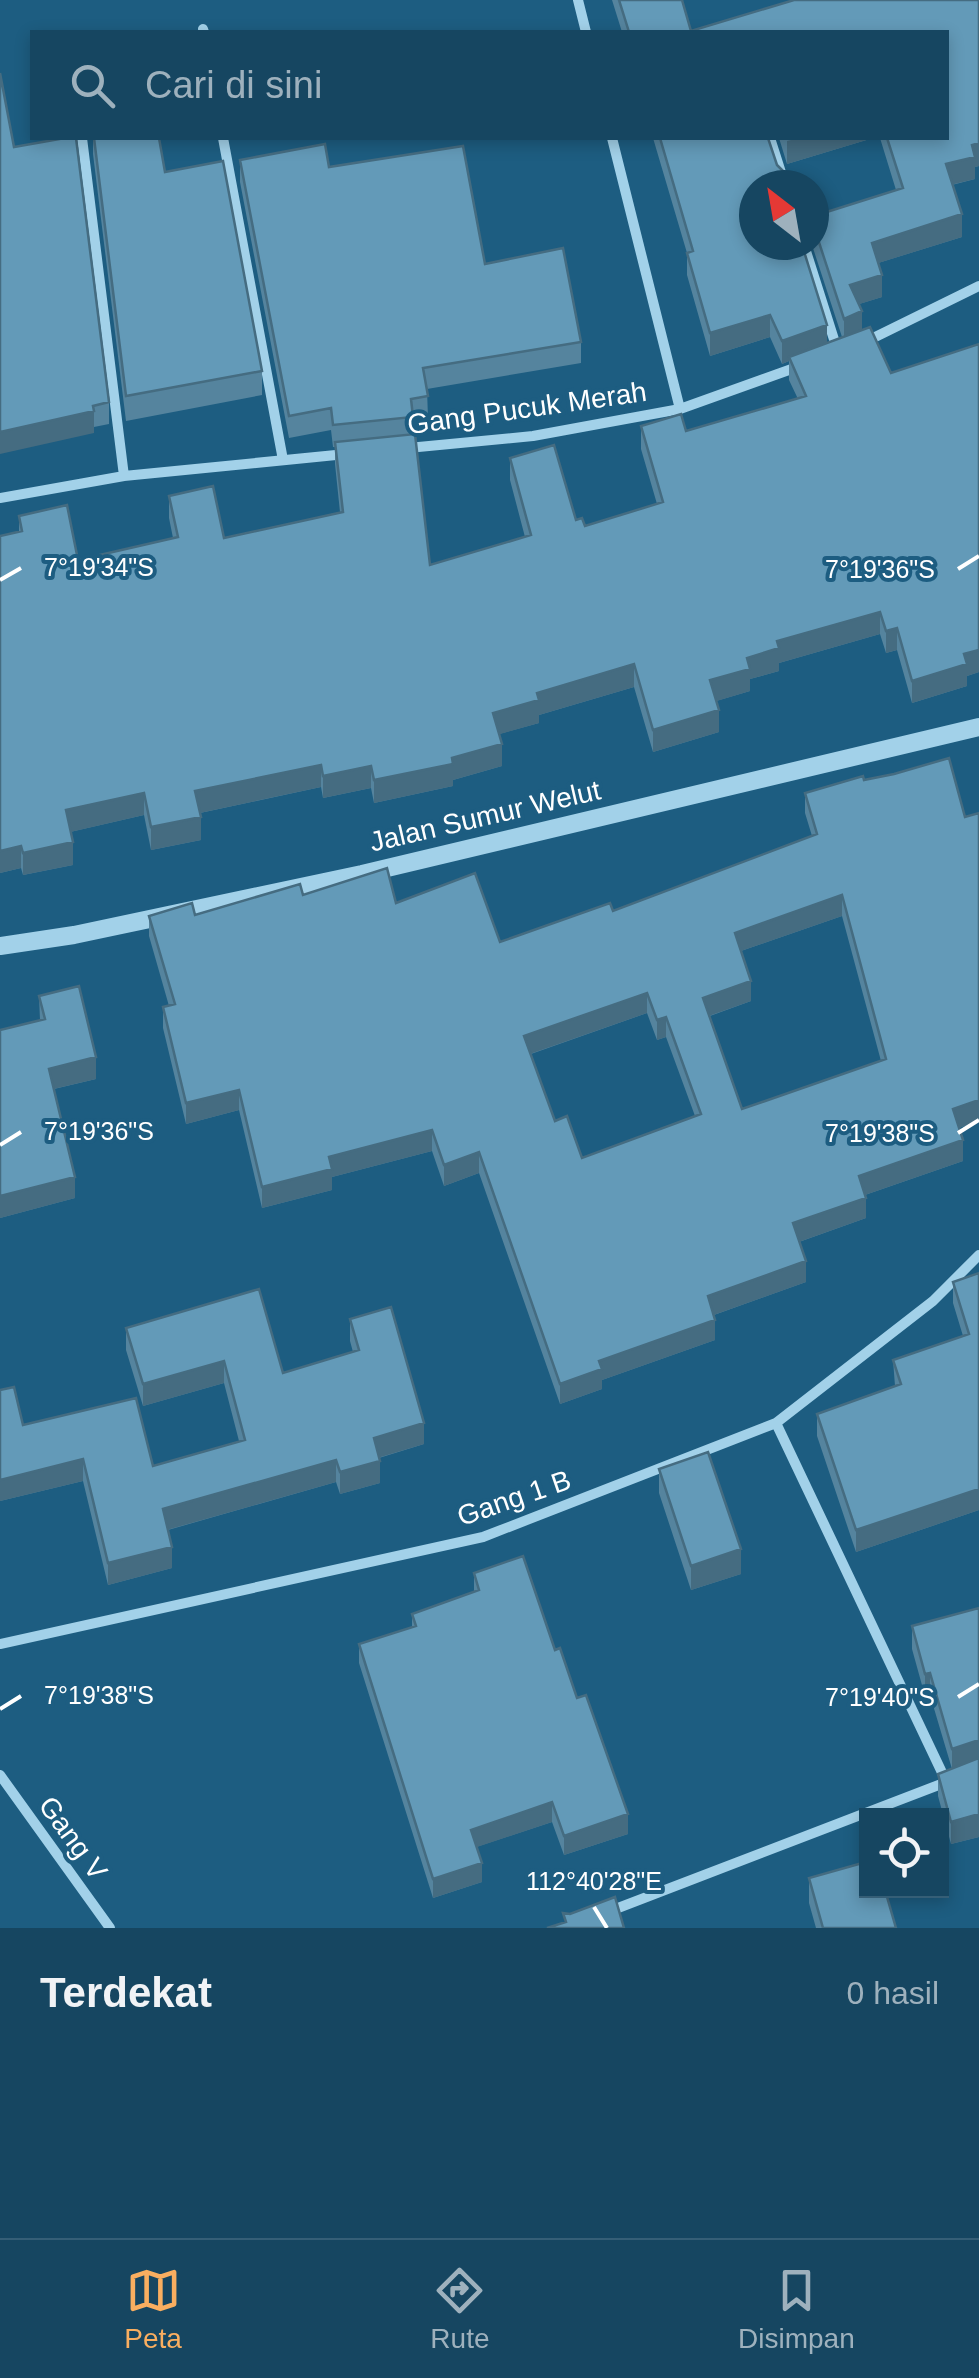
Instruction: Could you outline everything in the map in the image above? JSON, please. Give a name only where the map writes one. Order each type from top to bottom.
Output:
[{"type":"street","points":[[578,0],[586,30]]},
{"type":"street","points":[[82,140],[124,476]]},
{"type":"street","points":[[223,140],[283,460]]},
{"type":"street","points":[[613,140],[680,408]]},
{"type":"street","points":[[771,140],[780,170]]},
{"type":"street","points":[[809,260],[838,353]]},
{"type":"street","name":"Gang Pucuk Merah","points":[[398,449],[533,436],[680,408],[838,353],[979,286]]},
{"type":"street","points":[[0,498],[124,476],[360,453]]},
{"type":"street","name":"Jalan Sumur Welut","points":[[0,946],[74,935],[362,874],[979,727]]},
{"type":"street","name":"Gang 1 B","points":[[0,1644],[483,1537],[776,1423],[933,1301],[979,1255]]},
{"type":"street","points":[[776,1423],[946,1782]]},
{"type":"street","name":"Gang V","points":[[0,1775],[110,1928]]},
{"type":"street","points":[[585,1921],[962,1776]]},
{"type":"building","points":[[619,0],[682,0],[691,30],[628,30]]},
{"type":"building","points":[[794,0],[979,0],[979,143],[972,145],[975,157],[946,164],[962,214],[872,243],[882,275],[850,285],[862,311],[844,319],[825,260],[829,260],[829,211],[903,188],[888,140],[949,140],[949,30],[694,30]]},
{"type":"building","points":[[0,73],[14,147],[76,140],[109,402],[93,406],[94,411],[0,432]]},
{"type":"building","points":[[94,140],[159,140],[165,172],[223,161],[262,371],[126,396]]},
{"type":"building","points":[[661,140],[769,140],[782,170],[739,170],[739,260],[807,260],[827,325],[782,341],[770,315],[710,333],[687,253],[693,251]]},
{"type":"building","points":[[325,144],[329,167],[463,146],[485,264],[563,248],[581,342],[423,368],[428,396],[411,399],[413,417],[333,425],[331,408],[289,416],[240,160]]},
{"type":"building","points":[[870,327],[891,373],[979,344],[979,650],[964,654],[967,664],[912,681],[897,628],[886,631],[880,612],[777,641],[779,648],[747,658],[750,669],[710,680],[719,710],[653,730],[634,664],[537,693],[539,700],[493,713],[502,744],[452,758],[453,764],[374,780],[371,766],[323,776],[321,765],[195,791],[201,817],[151,827],[144,793],[66,810],[73,842],[23,853],[21,846],[0,851],[0,536],[22,531],[19,516],[67,505],[78,560],[178,537],[169,496],[213,486],[224,538],[343,512],[335,442],[415,434],[430,565],[531,535],[510,458],[554,445],[576,520],[582,518],[585,526],[663,502],[641,426],[681,414],[686,431],[806,396],[789,357]]},
{"type":"building","points":[[949,758],[965,817],[979,813],[979,1100],[953,1109],[963,1140],[859,1176],[866,1198],[793,1223],[806,1261],[708,1296],[715,1320],[599,1361],[602,1369],[560,1384],[479,1152],[444,1165],[432,1130],[329,1157],[332,1169],[262,1187],[239,1090],[186,1103],[163,1007],[175,1004],[149,916],[192,903],[195,915],[300,884],[303,895],[387,868],[396,903],[475,873],[500,942],[610,903],[613,911],[817,834],[805,793],[863,776],[864,780]],"holes":[[[842,895],[886,1059],[742,1109],[703,998],[751,981],[735,933]],[[647,993],[657,1020],[666,1017],[701,1114],[582,1158],[567,1116],[555,1121],[524,1036]]]},
{"type":"building","points":[[79,986],[96,1057],[49,1069],[75,1177],[0,1196],[0,1030],[45,1019],[39,996]]},
{"type":"building","points":[[979,1273],[979,1489],[856,1530],[817,1414],[901,1384],[893,1360],[969,1334],[953,1282]]},
{"type":"building","points":[[259,1289],[283,1373],[359,1350],[350,1319],[391,1307],[424,1423],[374,1438],[380,1461],[340,1472],[336,1460],[163,1509],[172,1547],[108,1563],[83,1459],[0,1480],[0,1390],[14,1387],[23,1425],[136,1398],[153,1466],[245,1440],[224,1361],[143,1384],[126,1328]]},
{"type":"building","points":[[708,1452],[741,1549],[691,1566],[659,1469]]},
{"type":"building","points":[[523,1556],[555,1650],[560,1648],[577,1698],[586,1695],[628,1814],[564,1836],[552,1802],[471,1830],[482,1863],[433,1879],[359,1644],[416,1626],[412,1614],[479,1590],[474,1573]]},
{"type":"building","points":[[979,1608],[979,1740],[952,1749],[912,1626]]},
{"type":"building","points":[[979,1758],[979,1814],[951,1822],[938,1774]]},
{"type":"building","points":[[859,1864],[859,1898],[887,1898],[896,1928],[823,1928],[809,1878]]},
{"type":"building","points":[[615,1897],[624,1928],[547,1928],[566,1922],[563,1913],[570,1914]]}]
